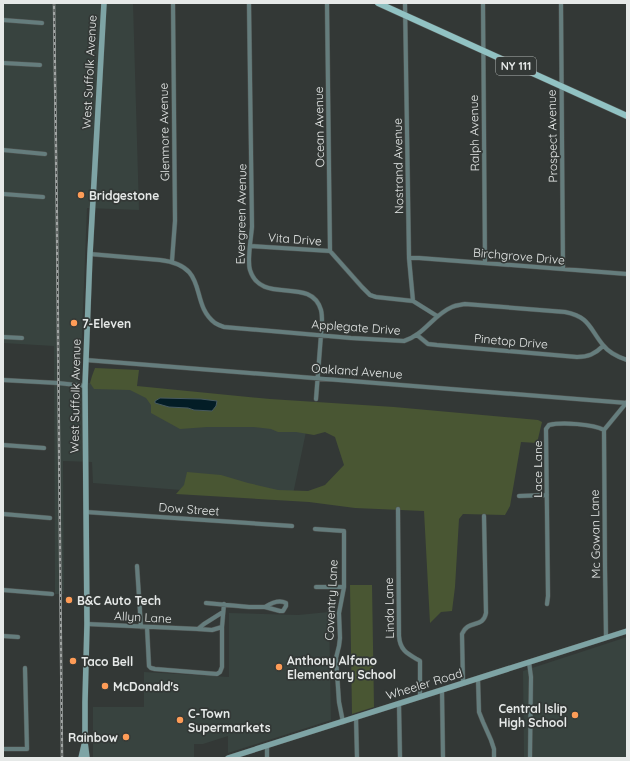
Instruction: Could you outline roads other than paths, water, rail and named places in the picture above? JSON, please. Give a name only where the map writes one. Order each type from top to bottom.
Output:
[{"type":"main road","name":"West Suffolk Avenue","points":[[87,758],[85,742],[87,624],[85,386],[90,254],[104,3]]},
{"type":"main road","name":"NY 111","points":[[378,3],[627,116]]},
{"type":"main road","name":"Wheeler Road","points":[[228,758],[627,631]]},
{"type":"main road","name":"West Suffolk Avenue","points":[[81,758],[85,742]]},
{"type":"street","name":"Glenmore Avenue","points":[[172,261],[175,221],[173,3]]},
{"type":"street","name":"Evergreen Avenue","points":[[249,3],[252,193],[252,227],[249,260],[250,269],[258,283],[265,287],[307,293],[319,304],[322,311],[322,335],[316,399]]},
{"type":"street","name":"Ocean Avenue","points":[[327,3],[330,251]]},
{"type":"street","name":"Nostrand Avenue","points":[[405,3],[409,258],[413,301]]},
{"type":"street","name":"Ralph Avenue","points":[[483,3],[485,263]]},
{"type":"street","name":"Prospect Avenue","points":[[560,3],[563,269]]},
{"type":"street","points":[[3,20],[42,23]]},
{"type":"street","points":[[3,63],[40,66]]},
{"type":"street","points":[[3,150],[45,154]]},
{"type":"street","points":[[3,194],[43,197]]},
{"type":"street","name":"Vita Drive","points":[[250,246],[330,251],[370,295],[413,301]]},
{"type":"street","name":"Applegate Drive","points":[[90,254],[172,261],[181,265],[189,271],[195,280],[203,306],[208,315],[216,323],[224,327],[404,341],[417,335],[437,316],[454,306],[465,304],[565,312],[580,317],[592,327],[603,346],[611,353],[627,360]]},
{"type":"street","name":"Birchgrove Drive","points":[[409,258],[627,274]]},
{"type":"street","points":[[413,301],[437,316]]},
{"type":"street","name":"Pinetop Drive","points":[[417,335],[428,344],[577,357],[592,355],[603,346]]},
{"type":"street","points":[[3,336],[22,338]]},
{"type":"street","name":"Oakland Avenue","points":[[86,360],[627,402]]},
{"type":"street","points":[[3,380],[85,386]]},
{"type":"street","points":[[604,430],[627,402]]},
{"type":"street","name":"Lace Lane","points":[[547,604],[546,429],[549,425],[558,423],[598,427],[604,430]]},
{"type":"street","name":"Mc Gowan Lane","points":[[604,430],[606,637]]},
{"type":"street","points":[[3,445],[44,448]]},
{"type":"street","points":[[519,496],[547,495]]},
{"type":"street","name":"Linda Lane","points":[[398,509],[399,636],[403,649],[408,654],[420,661],[420,696]]},
{"type":"street","name":"Dow Street","points":[[86,512],[292,526]]},
{"type":"street","points":[[3,514],[50,518]]},
{"type":"street","points":[[463,683],[462,634],[464,628],[480,622],[485,618],[486,613],[484,516]]},
{"type":"street","name":"Coventry Lane","points":[[315,529],[344,531],[344,587],[339,613],[340,638],[336,658],[339,702],[343,722]]},
{"type":"street","points":[[137,566],[141,626]]},
{"type":"street","points":[[316,587],[344,587]]},
{"type":"street","points":[[3,590],[52,594]]},
{"type":"street","points":[[206,603],[265,607],[280,611],[283,610],[286,603],[281,601],[272,602],[265,607]]},
{"type":"street","points":[[147,627],[149,666],[151,668],[217,674],[220,672],[222,667],[222,627],[224,604]]},
{"type":"street","points":[[198,629],[223,612]]},
{"type":"street","name":"Allyn Lane","points":[[87,624],[212,630],[222,627]]},
{"type":"street","points":[[3,636],[18,637]]},
{"type":"street","points":[[528,662],[531,677],[530,758]]},
{"type":"street","points":[[3,749],[27,749],[25,668]]},
{"type":"street","points":[[478,679],[479,712],[491,740],[494,750],[494,758]]},
{"type":"street","points":[[442,690],[443,758]]},
{"type":"street","points":[[399,703],[400,758]]},
{"type":"street","points":[[356,717],[357,758]]},
{"type":"street","points":[[267,746],[267,758]]},
{"type":"water","points":[[160,398],[217,401],[216,406],[212,411],[169,407],[155,403],[155,401]]},
{"type":"railway","points":[[54,3],[62,758]]},
{"type":"place","name":"Bridgestone","points":[[81,195]]},
{"type":"place","name":"7-Eleven","points":[[74,323]]},
{"type":"place","name":"B&C Auto Tech","points":[[69,600]]},
{"type":"place","name":"Taco Bell","points":[[73,661]]},
{"type":"place","name":"Anthony Alfano Elementary School","points":[[279,667]]},
{"type":"place","name":"McDonald's","points":[[105,686]]},
{"type":"place","name":"Central Islip High School","points":[[575,715]]},
{"type":"place","name":"C‑Town Supermarkets","points":[[180,720]]},
{"type":"place","name":"Rainbow","points":[[126,737]]}]
